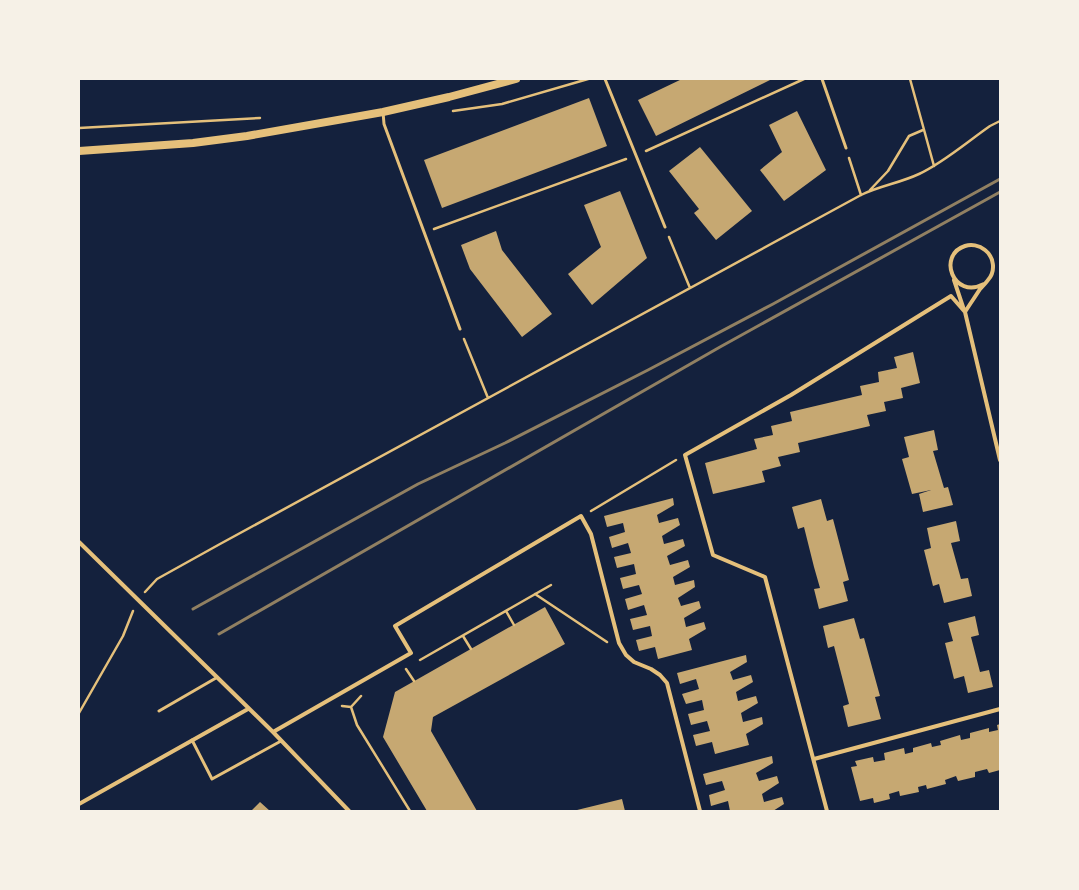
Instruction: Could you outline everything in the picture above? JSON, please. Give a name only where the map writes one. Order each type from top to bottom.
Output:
[{"type":"main road","points":[[79,151],[193,143],[247,136],[383,112],[449,97],[516,79]]},
{"type":"street","points":[[965,312],[988,280],[992,273],[993,266],[992,259],[985,249],[969,245],[962,247],[954,255],[950,262],[950,268],[965,312],[1000,460]]},
{"type":"street","points":[[952,276],[959,284],[965,287],[975,288],[984,284]]},
{"type":"street","points":[[827,811],[765,577],[713,555],[685,455],[791,395],[950,296],[965,312]]},
{"type":"street","points":[[273,732],[411,653],[395,626],[582,516],[592,534],[620,643],[626,655],[634,662],[651,669],[660,675],[667,683],[700,811]]},
{"type":"street","points":[[79,542],[216,678],[273,732],[349,811]]},
{"type":"street","points":[[79,804],[248,709]]},
{"type":"street","points":[[814,759],[1000,709]]},
{"type":"lane","points":[[605,79],[665,227]]},
{"type":"lane","points":[[822,79],[846,148]]},
{"type":"lane","points":[[383,112],[384,124],[460,329]]},
{"type":"lane","points":[[159,711],[216,678]]},
{"type":"lane","points":[[192,740],[212,779],[281,741]]},
{"type":"path","points":[[424,233],[636,156],[804,79]]},
{"type":"path","points":[[910,79],[934,166]]},
{"type":"path","points":[[79,128],[265,118]]},
{"type":"path","points":[[79,713],[123,636],[137,600],[157,580],[861,195],[869,191],[899,183],[934,166],[990,126],[1000,121]]},
{"type":"path","points":[[869,191],[888,172],[909,136],[923,130]]},
{"type":"path","points":[[846,148],[861,195]]},
{"type":"path","points":[[665,227],[690,288]]},
{"type":"path","points":[[460,329],[488,398]]},
{"type":"path","points":[[582,516],[685,455]]},
{"type":"path","points":[[419,661],[551,584]]},
{"type":"path","points":[[535,594],[626,655]]},
{"type":"path","points":[[506,611],[514,624]]},
{"type":"path","points":[[463,635],[471,649]]},
{"type":"path","points":[[399,672],[412,665]]},
{"type":"path","points":[[406,669],[414,681]]},
{"type":"path","points":[[365,692],[351,707],[357,725],[410,811]]},
{"type":"building","points":[[682,79],[772,79],[656,136],[638,100]]},
{"type":"building","points":[[589,98],[607,146],[442,208],[424,160]]},
{"type":"building","points":[[797,111],[826,170],[784,201],[760,170],[782,152],[769,125]]},
{"type":"building","points":[[700,147],[752,211],[716,240],[694,213],[699,209],[669,171]]},
{"type":"building","points":[[620,191],[647,258],[592,305],[568,274],[601,247],[584,205]]},
{"type":"building","points":[[496,231],[502,250],[552,314],[522,337],[470,269],[461,245]]},
{"type":"building","points":[[913,352],[920,383],[901,388],[903,398],[884,402],[886,411],[867,415],[870,426],[798,443],[800,452],[778,457],[781,466],[762,471],[765,482],[713,494],[705,463],[757,449],[754,439],[773,435],[771,426],[792,421],[790,412],[862,395],[860,386],[879,382],[878,372],[897,368],[894,357]]},
{"type":"building","points":[[934,430],[938,450],[933,451],[944,488],[948,487],[953,505],[923,512],[919,494],[931,490],[912,494],[902,459],[909,457],[904,437]]},
{"type":"building","points":[[673,498],[674,505],[657,515],[659,523],[678,518],[680,525],[662,536],[664,544],[683,539],[685,546],[667,556],[670,565],[688,560],[690,567],[673,577],[675,585],[694,580],[695,587],[678,598],[681,606],[699,601],[701,608],[684,618],[686,627],[704,622],[706,629],[689,639],[692,650],[658,659],[655,647],[639,651],[636,640],[652,636],[650,626],[633,630],[630,619],[647,615],[644,605],[628,610],[625,599],[642,594],[639,585],[623,589],[620,578],[636,574],[634,564],[617,568],[614,557],[631,553],[628,543],[612,548],[609,537],[625,532],[623,523],[607,527],[604,516]]},
{"type":"building","points":[[821,499],[827,521],[833,519],[849,580],[843,582],[848,601],[819,609],[814,589],[820,588],[804,527],[798,529],[792,507]]},
{"type":"building","points":[[956,521],[960,541],[951,543],[961,579],[968,578],[972,596],[944,603],[939,584],[933,586],[924,550],[931,548],[927,528]]},
{"type":"building","points":[[545,607],[565,644],[433,717],[431,731],[477,811],[427,811],[383,737],[395,692]]},
{"type":"building","points":[[975,616],[979,635],[971,637],[980,672],[989,670],[993,687],[968,693],[964,676],[954,679],[945,643],[953,641],[948,623]]},
{"type":"building","points":[[854,618],[860,639],[864,638],[880,696],[875,697],[881,719],[848,727],[843,706],[849,704],[834,646],[828,648],[823,626]]},
{"type":"building","points":[[746,655],[747,662],[730,672],[733,680],[751,675],[753,682],[736,692],[738,701],[756,696],[758,703],[741,713],[743,722],[762,717],[763,724],[746,734],[749,745],[715,754],[712,742],[696,746],[693,735],[710,731],[707,721],[691,725],[688,714],[704,710],[702,700],[686,704],[682,694],[699,689],[696,679],[680,684],[677,673]]},
{"type":"building","points":[[1000,724],[1000,770],[989,773],[987,769],[975,772],[975,777],[958,781],[956,776],[945,780],[946,784],[927,789],[926,785],[918,787],[919,792],[900,796],[899,791],[889,794],[890,799],[874,803],[873,798],[860,801],[851,767],[857,766],[855,761],[873,757],[874,762],[885,760],[884,753],[904,748],[905,754],[913,752],[913,748],[931,743],[932,747],[941,745],[940,741],[960,735],[961,740],[970,738],[970,733],[989,728],[989,732],[998,730],[997,725]]},
{"type":"building","points":[[772,756],[773,763],[756,773],[759,781],[777,776],[779,783],[762,794],[764,802],[782,797],[784,804],[773,811],[730,811],[728,801],[711,806],[709,795],[725,790],[722,781],[706,785],[703,774]]},
{"type":"building","points":[[622,799],[625,811],[577,811],[577,810]]},
{"type":"building","points":[[260,802],[270,811],[251,811]]},
{"type":"railway","points":[[193,609],[418,484],[505,443],[648,370],[773,304],[1000,179]]},
{"type":"railway","points":[[219,634],[720,347],[1000,192]]}]
